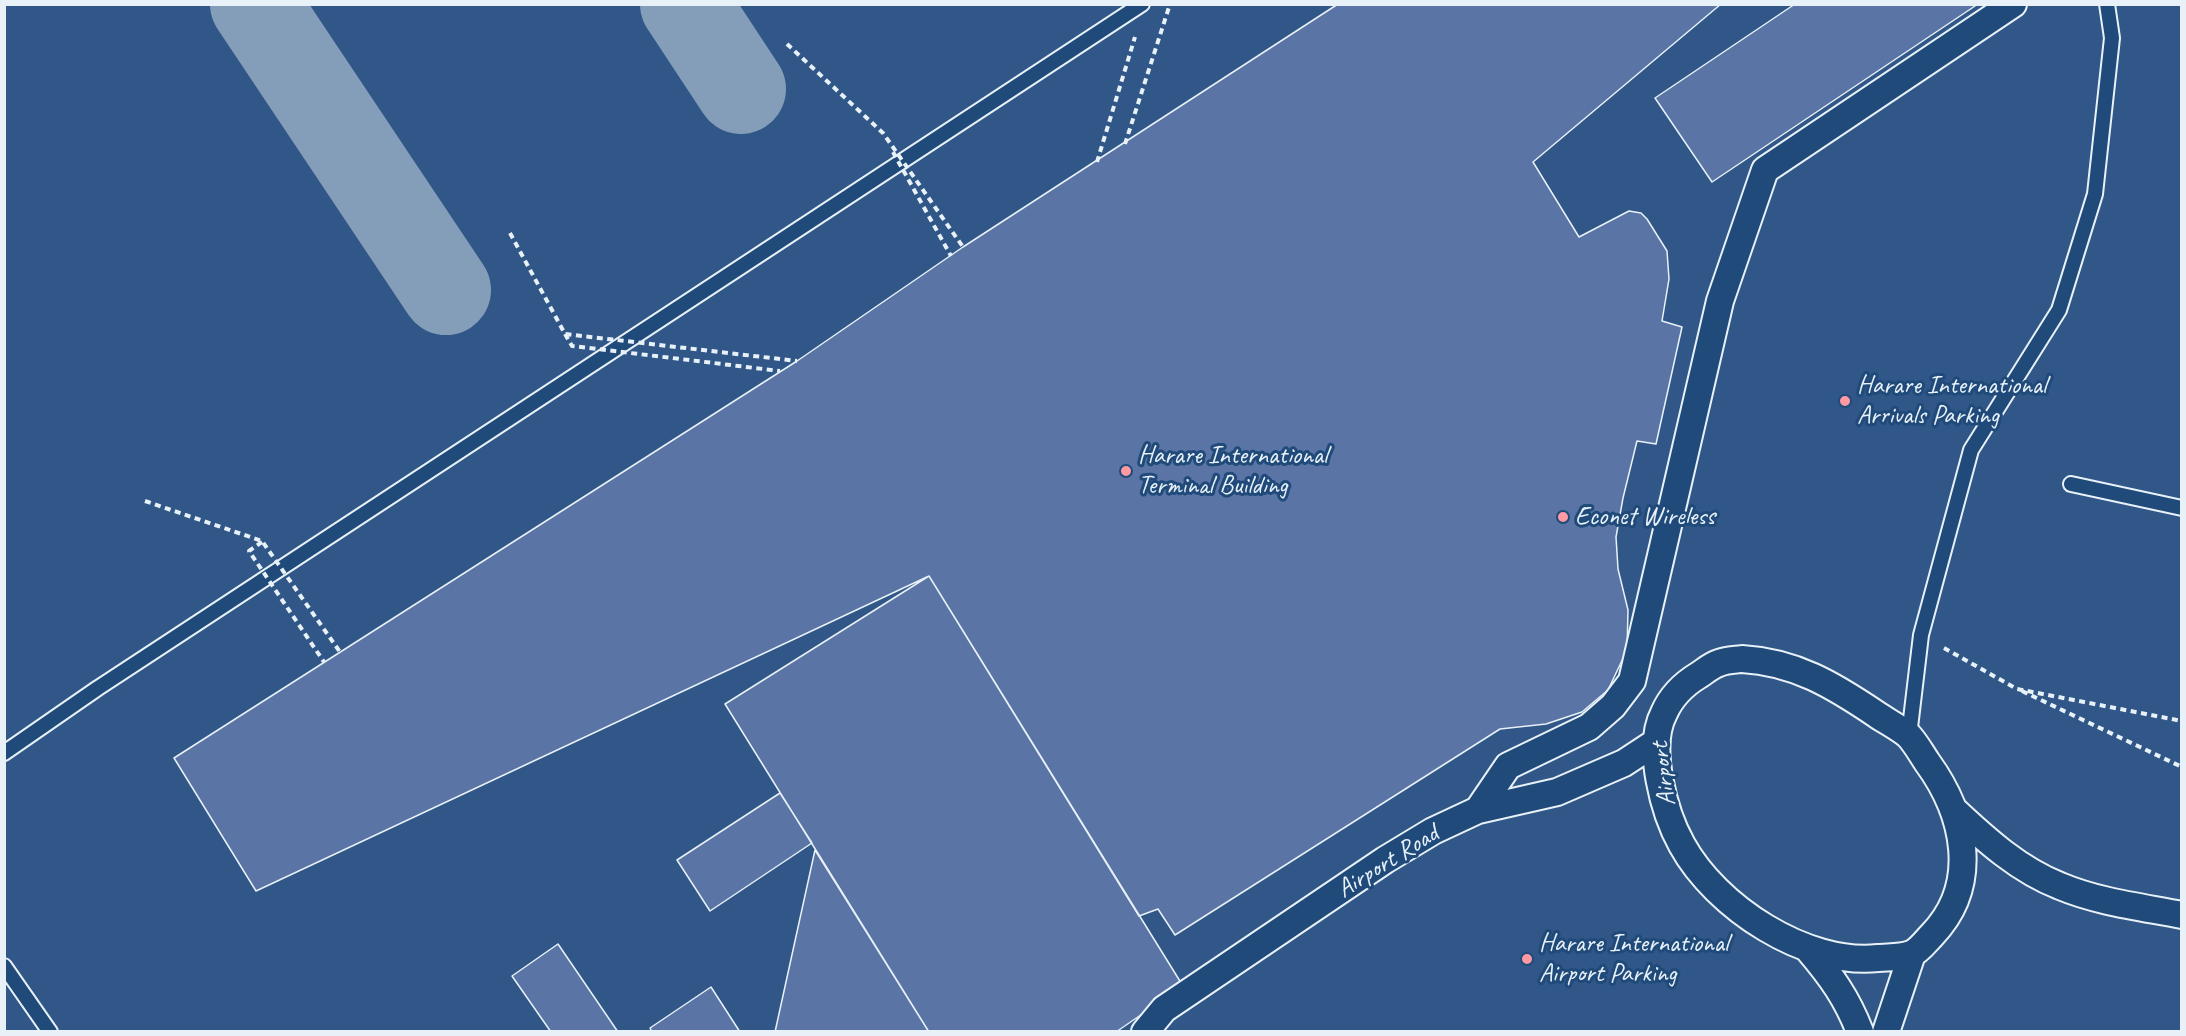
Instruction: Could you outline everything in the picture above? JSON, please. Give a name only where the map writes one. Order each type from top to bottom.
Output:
[{"type":"street","points":[[1478,810],[1508,766],[1589,727],[1613,706],[1632,681],[1720,301],[1765,170],[2013,4]]},
{"type":"street","name":"Airport","points":[[1742,659],[1760,660],[1798,669],[1847,694],[1909,736],[1936,774],[1955,811],[1963,845],[1963,868],[1952,906],[1940,926],[1912,954],[1873,958],[1839,956],[1808,949],[1773,930],[1725,899],[1683,847],[1669,819],[1661,785],[1656,742],[1662,714],[1677,693],[1693,678],[1718,663],[1742,659]]},
{"type":"street","name":"Airport Road","points":[[1145,1032],[1164,1009],[1385,860],[1433,831],[1478,810],[1557,792],[1624,763],[1656,742]]},
{"type":"street","points":[[1955,811],[1994,847],[2058,886],[2090,897],[2181,915]]},
{"type":"street","points":[[1808,949],[1834,980],[1850,1007],[1860,1032]]},
{"type":"street","points":[[1886,1032],[1912,954]]},
{"type":"lane","points":[[4,753],[108,682],[1142,4]]},
{"type":"lane","points":[[1909,736],[1921,635],[1971,450],[2060,310],[2095,194],[2112,38],[2107,4]]},
{"type":"lane","points":[[2071,484],[2181,508]]},
{"type":"lane","points":[[4,966],[50,1032]]},
{"type":"path","points":[[1125,144],[1170,4]]},
{"type":"path","points":[[1097,162],[1138,27]]},
{"type":"path","points":[[787,44],[883,133],[963,247]]},
{"type":"path","points":[[883,133],[951,256]]},
{"type":"path","points":[[510,233],[572,346],[780,371]]},
{"type":"path","points":[[565,334],[797,361]]},
{"type":"path","points":[[145,501],[262,541],[340,652]]},
{"type":"path","points":[[262,541],[249,551],[324,662]]},
{"type":"path","points":[[1921,635],[2017,688],[2181,767]]},
{"type":"path","points":[[2017,688],[2181,721]]},
{"type":"shaded area","points":[[5,5],[2181,5],[2181,1031],[5,1032]]},
{"type":"building","name":"Harare International Terminal Building","points":[[1338,4],[1721,4],[1533,162],[1579,237],[1629,211],[1641,213],[1647,219],[1667,251],[1669,279],[1662,321],[1682,327],[1656,444],[1637,441],[1616,537],[1618,569],[1628,610],[1627,650],[1608,690],[1582,712],[1546,724],[1500,729],[1175,935],[1158,909],[1139,916],[929,576],[256,891],[174,758],[797,361],[963,247]]},
{"type":"building","points":[[1795,4],[1978,4],[1712,182],[1655,98]]},
{"type":"building","points":[[929,576],[1183,986],[1116,1032],[929,1032],[725,704]]},
{"type":"building","points":[[780,793],[812,843],[710,911],[677,860]]},
{"type":"building","points":[[815,850],[929,1032],[775,1032]]},
{"type":"building","points":[[558,944],[618,1032],[551,1032],[512,976]]},
{"type":"building","points":[[711,987],[740,1032],[652,1032],[650,1028]]},
{"type":"taxiway","points":[[255,4],[446,290]]},
{"type":"taxiway","points":[[685,4],[741,89]]},
{"type":"place","name":"Harare International Arrivals Parking","points":[[1845,401]]},
{"type":"place","name":"Harare International Terminal Building","points":[[1126,471]]},
{"type":"place","name":"Econet Wireless","points":[[1563,517]]},
{"type":"place","name":"Harare International Airport Parking","points":[[1527,959]]}]
